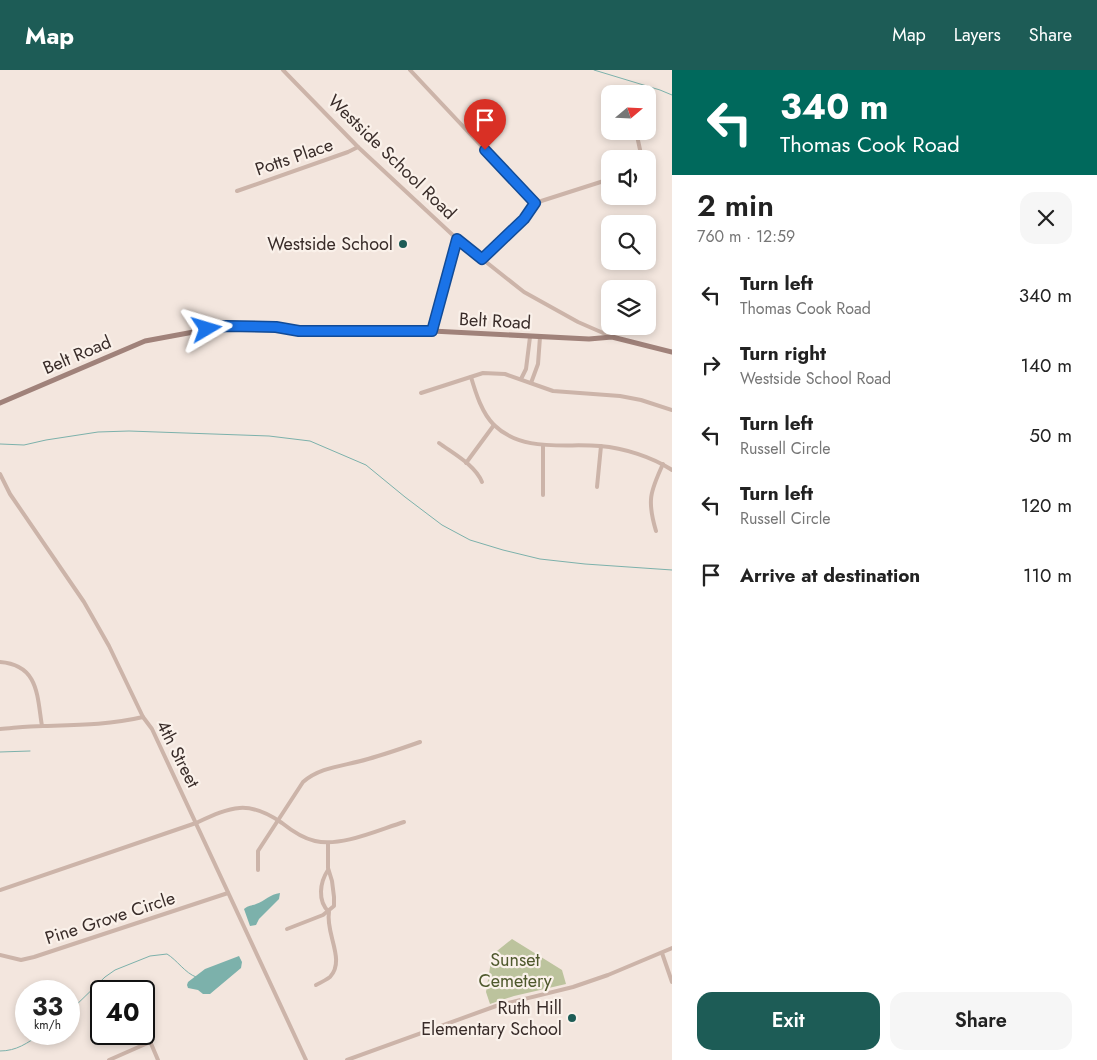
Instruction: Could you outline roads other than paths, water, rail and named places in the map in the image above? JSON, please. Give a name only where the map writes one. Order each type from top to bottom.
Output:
[{"type":"street","name":"Westside School Road","points":[[283,70],[358,147],[457,239],[524,292],[578,322],[612,337]]},
{"type":"street","points":[[410,70],[535,203]]},
{"type":"street","name":"Potts Place","points":[[237,191],[358,147]]},
{"type":"street","points":[[482,259],[524,219],[535,203],[601,182]]},
{"type":"street","points":[[432,331],[457,239]]},
{"type":"street","name":"Belt Road","points":[[0,403],[145,341],[226,326],[276,327],[299,331],[432,331],[589,339],[612,337],[672,352]]},
{"type":"street","points":[[522,379],[526,368],[530,337]]},
{"type":"street","points":[[531,383],[538,364],[540,337]]},
{"type":"street","points":[[421,394],[484,373],[494,373],[506,374],[553,391],[620,396],[672,410]]},
{"type":"street","points":[[471,378],[484,411],[494,425],[516,438],[544,446],[601,446],[633,453],[663,464],[672,470]]},
{"type":"street","points":[[466,463],[494,425]]},
{"type":"street","points":[[439,442],[480,476],[482,482]]},
{"type":"street","points":[[542,495],[544,446]]},
{"type":"street","points":[[597,487],[601,446]]},
{"type":"street","points":[[656,531],[650,513],[650,498],[663,464]]},
{"type":"street","name":"4th Street","points":[[0,474],[10,494],[84,602],[109,646],[143,717],[152,729],[306,1060]]},
{"type":"street","points":[[0,662],[6,662],[23,669],[31,677],[36,687],[42,726]]},
{"type":"street","points":[[0,728],[92,725],[143,717]]},
{"type":"street","points":[[258,870],[258,851],[303,782],[312,774],[372,758],[420,742]]},
{"type":"street","points":[[0,890],[196,823],[226,810],[244,807],[265,812],[298,835],[314,841],[328,843],[344,841],[404,822]]},
{"type":"street","points":[[287,929],[323,916],[334,906],[328,870],[328,843]]},
{"type":"street","points":[[328,870],[320,886],[324,908],[329,912]]},
{"type":"street","name":"Pine Grove Circle","points":[[0,955],[21,960],[34,957],[228,893]]},
{"type":"street","points":[[316,985],[330,977],[337,964],[337,956],[332,944],[329,912]]},
{"type":"street","points":[[347,1060],[496,1006],[608,975],[672,948]]},
{"type":"street","points":[[662,953],[672,982]]},
{"type":"street","points":[[109,1060],[143,1045]]},
{"type":"street","points":[[151,1045],[158,1060]]},
{"type":"water","points":[[280,893],[279,899],[259,919],[256,925],[250,926],[244,909]]},
{"type":"water","points":[[239,956],[242,962],[241,968],[210,994],[203,994],[198,990],[188,988],[188,982],[205,969]]},
{"type":"waterway","points":[[594,70],[672,95]]},
{"type":"waterway","points":[[0,444],[24,445],[98,432],[129,431],[269,436],[310,441],[366,465],[442,525],[470,540],[540,559],[672,570]]},
{"type":"waterway","points":[[0,752],[30,751]]},
{"type":"waterway","points":[[80,1001],[115,970],[150,956],[167,954],[188,973],[196,977]]},
{"type":"waterway","points":[[0,1051],[6,1051],[22,1045]]},
{"type":"place","name":"Westside School","points":[[403,244]]},
{"type":"place","name":"Ruth Hill Elementary School","points":[[572,1018]]},
{"type":"park label","name":"Sunset Cemetery","points":[[515,970]]}]
